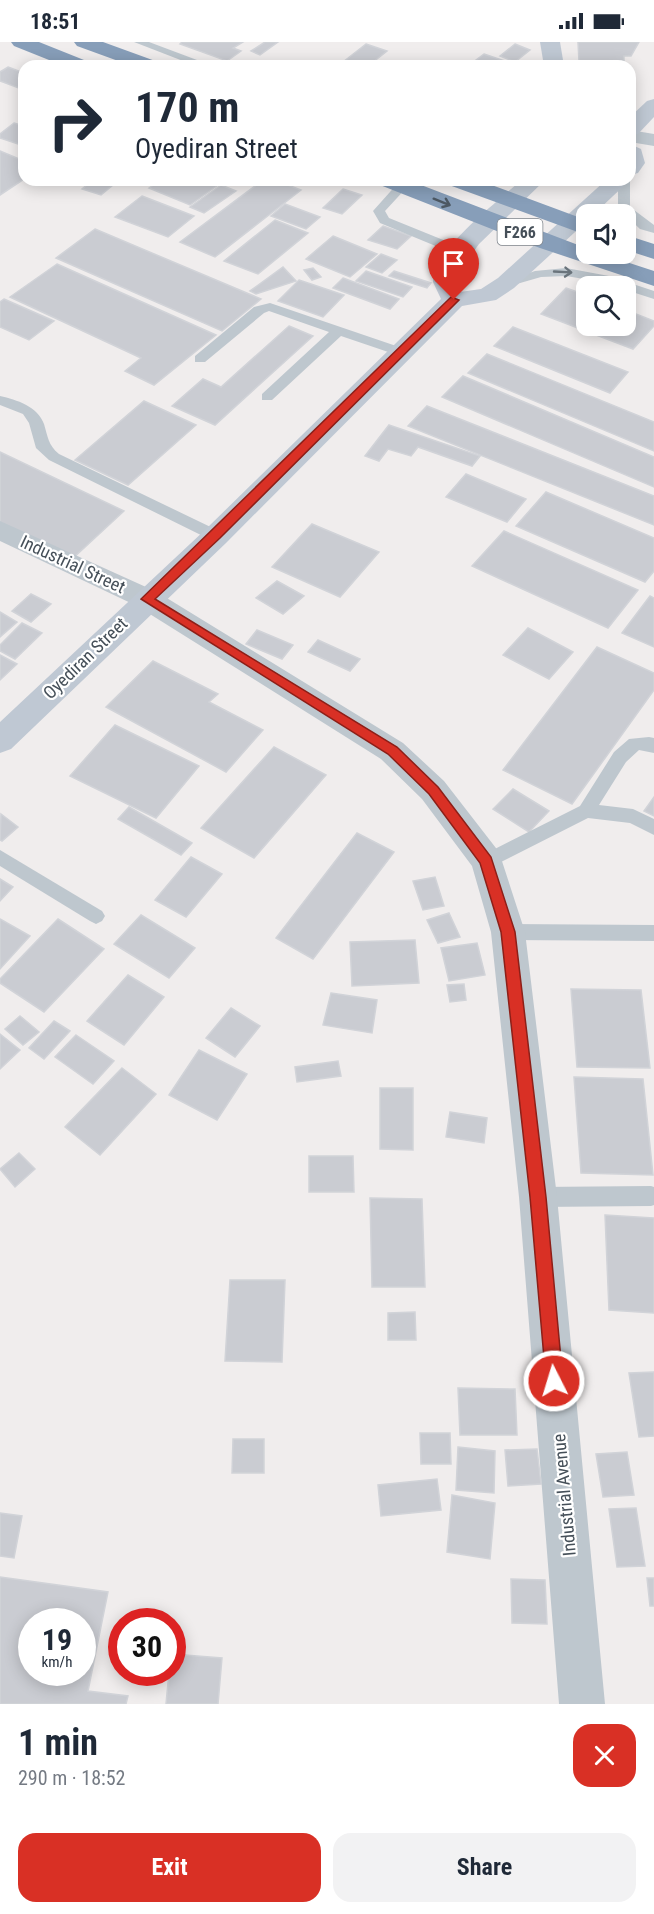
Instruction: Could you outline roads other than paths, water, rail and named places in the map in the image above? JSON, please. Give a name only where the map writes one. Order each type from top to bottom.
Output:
[{"type":"highway","points":[[21,42],[67,60]]},
{"type":"highway","points":[[84,42],[134,60]]},
{"type":"highway","name":"F266","points":[[403,186],[548,243],[654,279]]},
{"type":"highway","name":"F266","points":[[473,186],[576,224]]},
{"type":"highway","points":[[636,246],[654,252]]},
{"type":"street","points":[[550,42],[553,60]]},
{"type":"street","points":[[636,123],[654,105]]},
{"type":"street","points":[[636,137],[654,140]]},
{"type":"street","points":[[528,186],[459,251],[445,276],[445,287],[454,300],[488,295],[506,283],[548,243],[576,227]]},
{"type":"street","points":[[598,204],[614,186]]},
{"type":"street","name":"Oyediran Street","points":[[0,741],[147,599],[216,536],[454,300]]},
{"type":"street","name":"Industrial Street","points":[[0,530],[147,599]]},
{"type":"street","name":"Industrial Avenue","points":[[147,599],[392,751],[433,790],[487,861],[508,932],[538,1197],[582,1704]]},
{"type":"lane","points":[[139,42],[190,60]]},
{"type":"lane","points":[[393,186],[379,211],[384,220],[459,251]]},
{"type":"lane","points":[[624,186],[624,208],[644,225],[654,229]]},
{"type":"lane","points":[[506,283],[546,273],[570,272],[588,275],[654,295]]},
{"type":"lane","points":[[200,359],[259,310],[270,307],[400,352]]},
{"type":"lane","points":[[267,397],[337,332]]},
{"type":"lane","points":[[0,400],[28,411],[36,422],[43,448],[54,457],[216,536]]},
{"type":"lane","points":[[487,861],[586,811],[620,757],[635,744],[649,743],[654,746]]},
{"type":"lane","points":[[586,811],[633,816],[654,828]]},
{"type":"lane","points":[[0,857],[96,916]]},
{"type":"lane","points":[[508,932],[654,933]]},
{"type":"lane","points":[[538,1197],[651,1196]]}]
